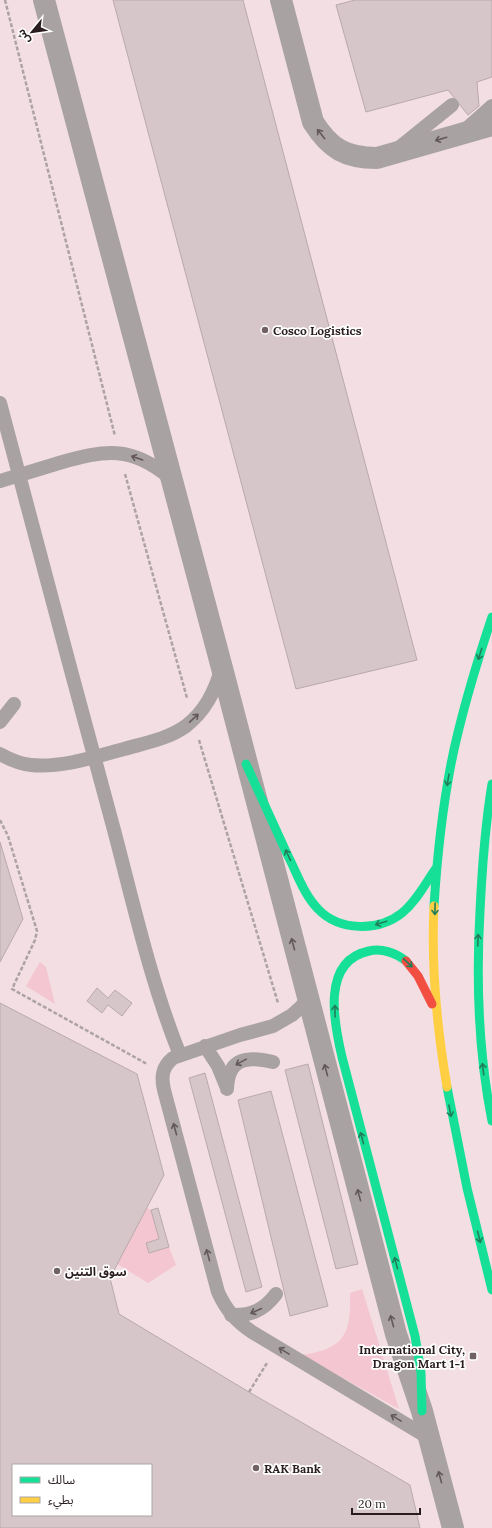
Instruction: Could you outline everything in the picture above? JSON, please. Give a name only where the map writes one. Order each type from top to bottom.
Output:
[{"type":"street","points":[[44,0],[170,478],[222,668],[396,1334],[422,1411],[453,1528]]},
{"type":"street","points":[[281,0],[313,122],[321,135],[333,146],[346,154],[362,158],[377,158],[492,125]]},
{"type":"street","points":[[492,617],[475,668],[461,718],[446,796],[437,867],[434,942],[437,1016],[444,1074],[466,1187],[492,1290]]},
{"type":"street","points":[[246,764],[304,889],[319,910],[329,918],[341,924],[366,927],[379,925],[391,920],[402,913],[411,904],[437,867]]},
{"type":"street","points":[[492,784],[483,847],[480,890],[477,997],[480,1051],[489,1088],[492,1121]]},
{"type":"street","points":[[480,890],[492,918]]},
{"type":"street","points":[[422,1411],[422,1372],[415,1336],[360,1131],[337,1033],[334,1014],[338,975],[348,962],[362,953],[378,950],[388,951],[401,957],[411,966],[419,977],[437,1016]]},
{"type":"lane","points":[[392,154],[452,105]]},
{"type":"lane","points":[[461,133],[492,106]]},
{"type":"lane","points":[[0,403],[162,1007],[180,1055]]},
{"type":"lane","points":[[0,481],[83,456],[107,452],[119,453],[141,459],[157,466],[170,478]]},
{"type":"lane","points":[[0,754],[15,761],[30,765],[59,764],[94,757],[161,739],[185,726],[202,711],[210,701],[222,668]]},
{"type":"lane","points":[[0,722],[14,704]]},
{"type":"lane","points":[[308,998],[301,1007],[283,1021],[273,1026],[204,1046],[173,1058],[169,1061],[163,1073],[162,1078],[164,1090],[218,1292],[223,1304],[231,1315],[252,1332],[429,1438]]},
{"type":"lane","points":[[204,1046],[218,1066],[227,1089],[227,1079],[229,1074],[238,1062],[257,1058],[273,1062]]},
{"type":"lane","points":[[231,1315],[252,1314],[270,1302],[276,1294]]},
{"type":"path","points":[[5,0],[119,453]]},
{"type":"path","points":[[0,820],[8,836],[37,931],[35,940],[12,989],[163,1073]]},
{"type":"path","points":[[249,1392],[260,1375]]},
{"type":"shaded area","points":[[40,962],[46,967],[55,1004],[26,986]]},
{"type":"shaded area","points":[[147,1208],[151,1210],[159,1239],[146,1243],[149,1252],[169,1247],[176,1265],[148,1283],[117,1264]]},
{"type":"shaded area","points":[[362,1289],[399,1409],[301,1355],[327,1349],[336,1344],[347,1329],[350,1293]]},
{"type":"building","name":"Cosco Logistics","points":[[113,0],[243,0],[417,660],[296,689]]},
{"type":"building","points":[[355,0],[492,0],[492,77],[477,82],[479,106],[468,115],[448,90],[366,112],[336,5]]},
{"type":"building","points":[[0,842],[23,919],[0,962]]},
{"type":"building","points":[[97,988],[108,998],[115,990],[132,1003],[122,1016],[108,1005],[102,1013],[87,1001]]},
{"type":"building","name":"سوق التنين","points":[[0,1003],[137,1074],[164,1175],[110,1278],[119,1314],[249,1392],[410,1485],[420,1528],[0,1528]]},
{"type":"building","points":[[308,1064],[358,1264],[336,1269],[285,1070]]},
{"type":"building","points":[[205,1073],[262,1287],[246,1292],[189,1078]]},
{"type":"building","points":[[271,1091],[328,1306],[290,1316],[238,1100]]},
{"type":"building","points":[[158,1208],[169,1247],[149,1253],[146,1243],[159,1239],[151,1210]]},
{"type":"traffic: fast","points":[[434,906],[440,835],[451,764],[469,690],[492,617]]},
{"type":"traffic: fast","points":[[246,764],[305,891],[318,909],[337,922],[347,925],[370,926],[392,919],[402,913],[412,903],[437,867]]},
{"type":"traffic: fast","points":[[492,784],[487,816],[483,863],[478,964],[481,1043],[487,1095],[492,1121]]},
{"type":"traffic: fast","points":[[406,961],[398,956],[379,950],[369,951],[354,957],[343,967],[337,980],[334,995],[334,1011],[342,1057],[415,1336],[421,1373],[422,1411]]},
{"type":"traffic: fast","points":[[447,1087],[467,1188],[492,1290]]},
{"type":"traffic: slow","points":[[434,906],[434,974],[440,1042],[447,1087]]},
{"type":"traffic: jam","points":[[406,961],[418,976],[432,1004]]},
{"type":"place","name":"Cosco Logistics","points":[[265,330]]},
{"type":"place","name":"سوق التنين","points":[[57,1271]]},
{"type":"place","name":"International City, Dragon Mart 1-1","points":[[473,1356]]},
{"type":"place","name":"RAK Bank","points":[[256,1468]]}]
